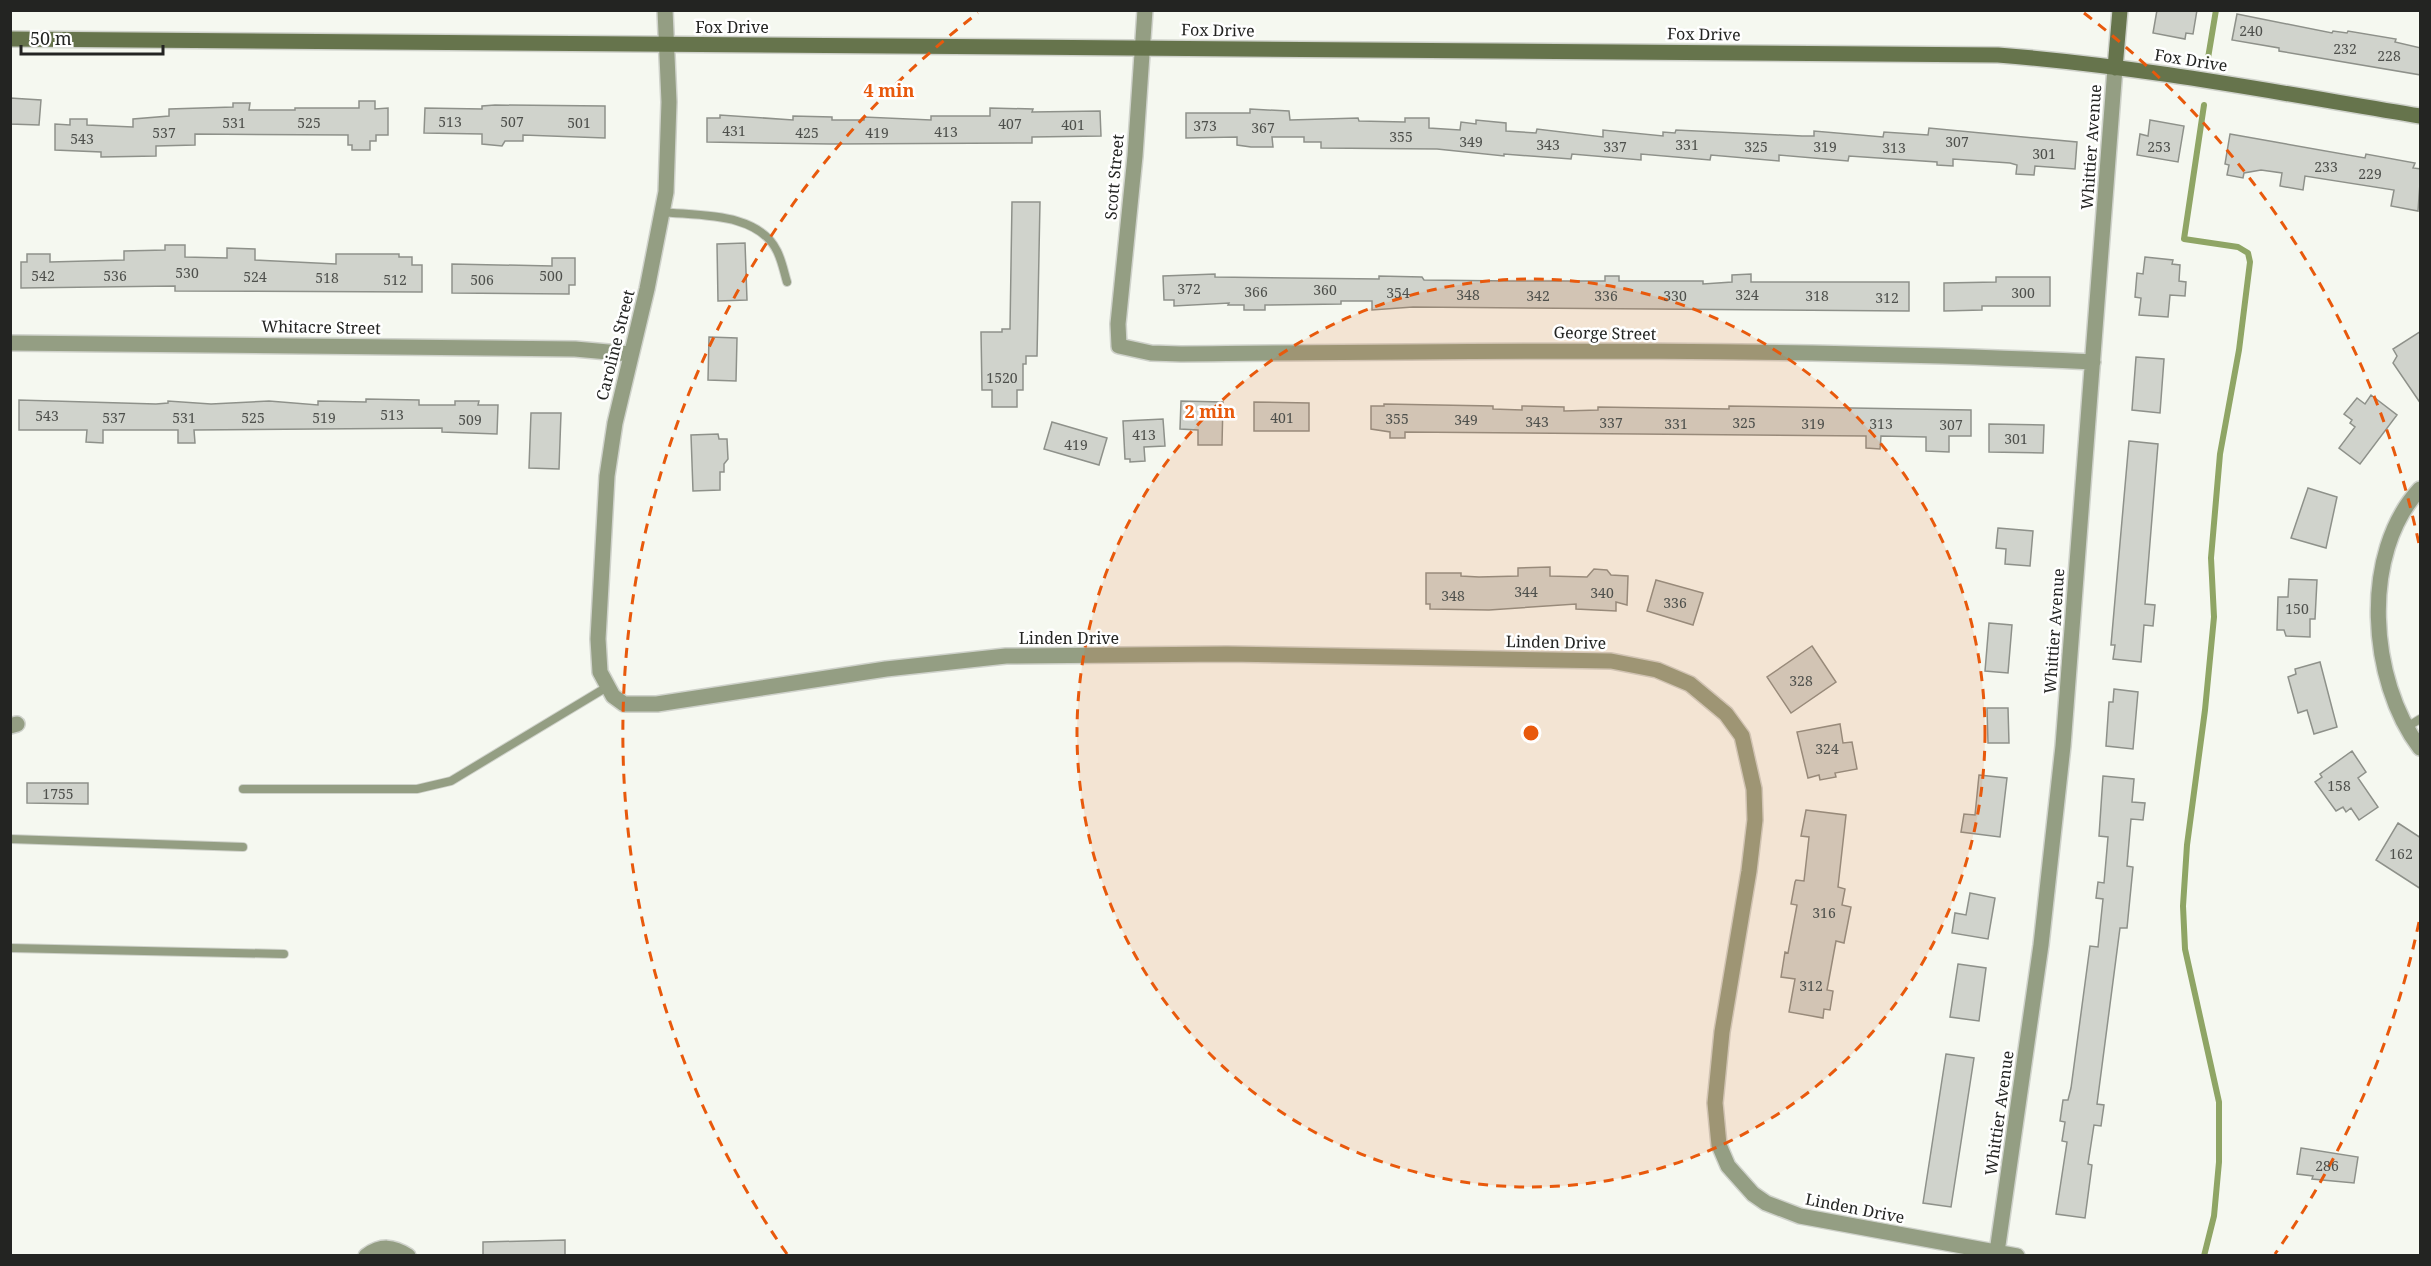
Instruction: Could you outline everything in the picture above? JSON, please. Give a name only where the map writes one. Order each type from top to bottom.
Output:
[{"type":"main road","name":"Whittier Avenue","points":[[2115,68],[2120,10]]},
{"type":"main road","name":"Fox Drive","points":[[10,39],[1998,55],[2065,60],[2421,116]]},
{"type":"street","name":"Caroline Street","points":[[607,687],[600,672],[598,639],[607,476],[615,423],[647,289],[666,192],[669,102],[665,10]]},
{"type":"street","name":"Scott Street","points":[[1119,346],[1118,324],[1135,156],[1145,10]]},
{"type":"street","name":"Whittier Avenue","points":[[1996,1252],[2044,922],[2064,734],[2115,68]]},
{"type":"street","name":"Whitacre Street","points":[[10,343],[539,348],[630,354]]},
{"type":"street","name":"George Street","points":[[1119,346],[1161,353],[1600,350],[1965,356],[2093,362]]},
{"type":"street","points":[[2421,489],[2400,517],[2389,547],[2382,579],[2378,619],[2387,681],[2407,727],[2421,747]]},
{"type":"street","name":"Linden Drive","points":[[607,687],[613,696],[624,704],[639,706],[918,664],[1006,656],[1227,654],[1575,660],[1620,662],[1657,670],[1690,684],[1726,714],[1742,736],[1754,789],[1755,820],[1750,861],[1722,1032],[1715,1103],[1719,1145],[1728,1166],[1753,1194],[1766,1203],[1800,1216],[2017,1256]]},
{"type":"street","points":[[366,1256],[374,1250],[386,1247],[398,1249],[408,1256]]},
{"type":"lane","points":[[662,212],[753,225],[777,250],[787,282]]},
{"type":"lane","points":[[243,789],[417,789],[451,781],[607,687]]},
{"type":"lane","points":[[2407,727],[2421,719]]},
{"type":"lane","points":[[10,839],[243,847]]},
{"type":"lane","points":[[10,948],[284,954]]},
{"type":"building","points":[[2157,10],[2197,10],[2193,34],[2186,33],[2185,39],[2153,33]]},
{"type":"building","points":[[2237,14],[2332,33],[2333,31],[2347,33],[2348,31],[2396,39],[2395,42],[2421,48],[2421,75],[2279,51],[2279,48],[2232,40]]},
{"type":"building","points":[[10,98],[41,100],[39,125],[10,124]]},
{"type":"building","points":[[359,101],[375,101],[375,109],[388,108],[388,135],[376,135],[376,141],[370,141],[370,150],[352,150],[352,145],[348,145],[348,135],[195,134],[195,145],[156,146],[156,156],[101,157],[101,152],[55,150],[55,124],[70,125],[70,119],[87,119],[87,125],[133,127],[133,119],[169,116],[169,109],[233,107],[233,103],[250,103],[249,110],[359,108]]},
{"type":"building","points":[[482,106],[605,106],[605,138],[523,135],[523,141],[505,141],[502,146],[482,144],[482,134],[424,133],[425,108],[482,109]]},
{"type":"building","points":[[990,108],[1033,109],[1032,112],[1100,111],[1101,136],[1032,137],[1032,143],[707,142],[707,118],[720,118],[720,115],[793,120],[793,116],[832,117],[832,120],[864,120],[864,117],[931,120],[931,116],[990,116]]},
{"type":"building","points":[[1250,109],[1289,111],[1290,120],[1358,118],[1359,121],[1405,122],[1405,118],[1429,118],[1429,128],[1460,130],[1461,122],[1476,124],[1476,120],[1506,123],[1506,131],[1536,133],[1537,129],[1603,137],[1603,130],[1663,136],[1663,132],[1675,133],[1676,130],[1802,136],[1814,136],[1814,131],[1883,137],[1884,132],[1928,135],[1929,128],[2077,142],[2075,169],[2035,166],[2034,175],[2016,174],[2017,165],[2010,163],[1953,159],[1953,166],[1937,165],[1937,162],[1849,156],[1848,161],[1779,155],[1779,161],[1711,155],[1710,160],[1641,154],[1641,160],[1572,154],[1571,159],[1504,154],[1504,156],[1437,149],[1321,148],[1321,142],[1304,142],[1304,137],[1272,137],[1273,147],[1237,145],[1237,137],[1186,138],[1186,113],[1250,113]]},
{"type":"building","points":[[2150,120],[2184,126],[2178,162],[2137,155],[2140,134],[2148,136]]},
{"type":"building","points":[[2230,134],[2365,158],[2366,154],[2415,163],[2413,168],[2421,169],[2418,211],[2391,206],[2394,190],[2305,176],[2303,190],[2280,186],[2282,173],[2261,170],[2244,173],[2243,178],[2227,175],[2229,165],[2225,164]]},
{"type":"building","points":[[1012,202],[1040,202],[1037,356],[1026,356],[1026,364],[1023,364],[1023,390],[1017,390],[1017,407],[992,407],[992,390],[982,390],[981,332],[1002,332],[1002,329],[1010,329]]},
{"type":"building","points":[[745,243],[747,300],[718,301],[717,244]]},
{"type":"building","points":[[165,245],[185,245],[185,257],[227,258],[227,248],[255,249],[255,260],[336,264],[336,254],[399,254],[399,257],[412,257],[412,265],[422,265],[422,292],[175,291],[175,286],[21,288],[21,262],[27,262],[27,254],[50,254],[50,262],[124,260],[124,251],[165,250]]},
{"type":"building","points":[[2145,257],[2173,260],[2172,264],[2180,265],[2179,281],[2186,282],[2185,296],[2170,295],[2168,317],[2139,315],[2141,298],[2135,297],[2137,273],[2143,274]]},
{"type":"building","points":[[552,258],[575,258],[575,285],[569,285],[569,294],[452,293],[452,264],[552,266]]},
{"type":"building","points":[[1215,274],[1215,277],[1379,279],[1379,276],[1422,277],[1424,280],[1510,281],[1605,281],[1605,276],[1619,276],[1619,281],[1703,281],[1703,284],[1732,282],[1732,275],[1751,274],[1751,282],[1909,282],[1909,311],[1413,307],[1372,310],[1372,301],[1341,301],[1341,304],[1265,305],[1265,310],[1244,310],[1244,305],[1228,305],[1229,303],[1174,306],[1174,300],[1164,300],[1163,276]]},
{"type":"building","points":[[1996,277],[2050,277],[2050,306],[1982,306],[1982,310],[1944,311],[1944,283],[1996,282]]},
{"type":"building","points":[[2421,331],[2421,404],[2393,363],[2397,356],[2393,349]]},
{"type":"building","points":[[709,337],[737,338],[736,381],[708,380]]},
{"type":"building","points":[[2136,357],[2164,359],[2160,413],[2132,410]]},
{"type":"building","points":[[2371,395],[2397,415],[2360,464],[2339,448],[2355,427],[2350,423],[2352,420],[2344,414],[2357,398],[2365,404]]},
{"type":"building","points":[[366,399],[419,400],[419,405],[455,405],[455,401],[479,401],[478,405],[498,405],[497,434],[442,432],[442,428],[194,430],[195,443],[178,443],[178,430],[103,430],[103,443],[86,442],[87,430],[19,430],[19,400],[156,404],[168,403],[168,401],[211,404],[269,401],[318,405],[318,401],[366,402]]},
{"type":"building","points":[[1181,401],[1223,402],[1222,445],[1198,445],[1198,430],[1180,429]]},
{"type":"building","points":[[1254,402],[1309,403],[1309,431],[1254,431]]},
{"type":"building","points":[[1384,404],[1493,406],[1493,409],[1522,410],[1522,406],[1564,407],[1564,411],[1598,410],[1598,407],[1729,409],[1729,406],[1971,410],[1971,436],[1949,436],[1949,452],[1926,451],[1926,437],[1881,436],[1880,449],[1866,448],[1866,436],[1405,432],[1405,438],[1390,438],[1390,432],[1371,429],[1371,406],[1384,406]]},
{"type":"building","points":[[531,413],[561,413],[559,469],[529,468]]},
{"type":"building","points":[[1163,419],[1165,446],[1144,447],[1145,461],[1130,462],[1130,459],[1125,459],[1123,421]]},
{"type":"building","points":[[1052,422],[1107,438],[1099,465],[1044,449]]},
{"type":"building","points":[[1989,424],[2044,425],[2043,453],[1989,452]]},
{"type":"building","points":[[718,434],[719,439],[727,439],[728,459],[724,464],[724,472],[720,472],[720,490],[693,491],[691,435]]},
{"type":"building","points":[[2129,441],[2158,444],[2145,604],[2155,605],[2153,626],[2144,625],[2141,662],[2113,659],[2115,645],[2111,645]]},
{"type":"building","points":[[2308,488],[2337,497],[2326,548],[2291,538]]},
{"type":"building","points":[[1998,528],[2033,531],[2030,566],[2005,564],[2006,549],[1996,548]]},
{"type":"building","points":[[1550,567],[1550,576],[1587,577],[1594,569],[1607,570],[1611,575],[1628,576],[1627,605],[1616,602],[1616,611],[1576,609],[1576,604],[1489,610],[1430,609],[1430,604],[1426,604],[1426,573],[1461,573],[1461,576],[1479,577],[1518,576],[1518,568]]},
{"type":"building","points":[[2289,579],[2317,580],[2315,619],[2310,619],[2310,637],[2286,636],[2284,630],[2277,630],[2278,597],[2288,597]]},
{"type":"building","points":[[1656,580],[1703,593],[1693,625],[1647,611]]},
{"type":"building","points":[[1989,623],[2012,625],[2008,673],[1985,671]]},
{"type":"building","points":[[1812,646],[1836,682],[1791,713],[1767,677]]},
{"type":"building","points":[[2320,662],[2337,727],[2314,734],[2307,710],[2298,713],[2288,677],[2296,674],[2295,669]]},
{"type":"building","points":[[2114,689],[2138,692],[2133,749],[2106,746],[2109,702],[2113,702]]},
{"type":"building","points":[[1987,708],[2008,708],[2009,743],[1988,743]]},
{"type":"building","points":[[1840,724],[1843,743],[1852,742],[1857,769],[1835,773],[1836,777],[1820,780],[1819,775],[1808,778],[1797,732]]},
{"type":"building","points":[[2352,751],[2366,772],[2358,778],[2378,807],[2359,820],[2351,808],[2346,812],[2343,807],[2336,811],[2315,782],[2322,777],[2320,774]]},
{"type":"building","points":[[1979,775],[2007,778],[2000,837],[1961,832],[1964,814],[1975,815]]},
{"type":"building","points":[[2103,776],[2134,779],[2132,802],[2145,803],[2143,820],[2131,819],[2127,866],[2133,867],[2127,928],[2120,928],[2097,1104],[2104,1105],[2101,1126],[2094,1125],[2088,1164],[2092,1165],[2085,1218],[2056,1214],[2067,1142],[2062,1141],[2065,1122],[2060,1121],[2063,1100],[2068,1100],[2071,1088],[2090,946],[2098,947],[2103,899],[2096,898],[2098,882],[2104,883],[2108,837],[2099,836]]},
{"type":"building","points":[[27,783],[88,783],[88,804],[27,803]]},
{"type":"building","points":[[1806,810],[1846,815],[1838,887],[1845,889],[1842,905],[1851,907],[1844,943],[1836,941],[1827,990],[1833,991],[1830,1010],[1824,1009],[1823,1018],[1789,1012],[1795,979],[1781,977],[1797,905],[1791,904],[1795,882],[1796,880],[1804,881],[1809,837],[1801,836]]},
{"type":"building","points":[[2398,823],[2421,838],[2421,889],[2376,860]]},
{"type":"building","points":[[1970,893],[1995,898],[1988,939],[1952,933],[1955,913],[1966,915]]},
{"type":"building","points":[[1958,964],[1986,968],[1979,1021],[1950,1017]]},
{"type":"building","points":[[1946,1054],[1974,1058],[1951,1207],[1923,1203]]},
{"type":"building","points":[[2301,1148],[2358,1157],[2354,1183],[2312,1179],[2313,1176],[2297,1174]]},
{"type":"building","points":[[565,1240],[565,1256],[483,1256],[483,1242]]},
{"type":"waterway","points":[[2207,64],[2216,10]]},
{"type":"waterway","points":[[2204,105],[2184,239],[2238,247],[2248,253],[2250,262],[2239,350],[2220,454],[2211,558],[2214,617],[2205,710],[2187,845],[2183,906],[2185,949],[2219,1102],[2219,1162],[2214,1216],[2204,1256]]}]
